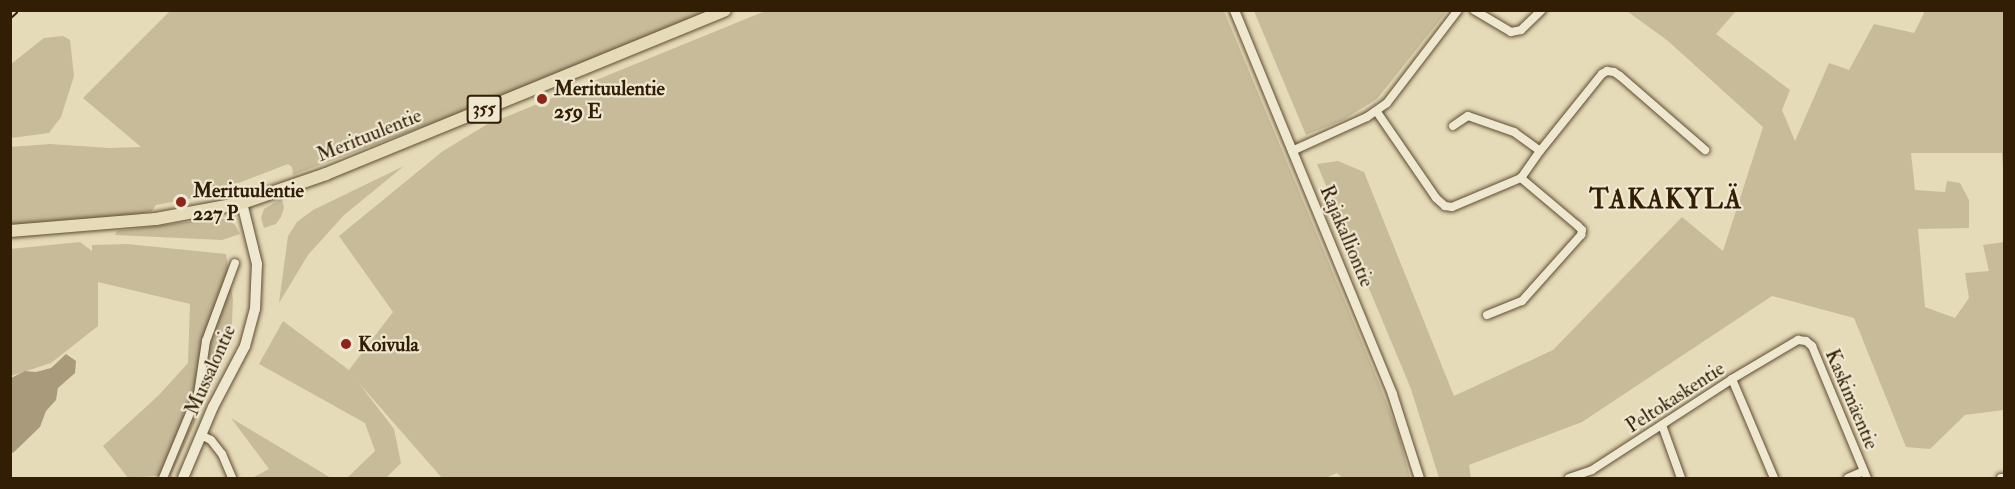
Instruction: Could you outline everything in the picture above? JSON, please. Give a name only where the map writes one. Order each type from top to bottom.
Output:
[{"type":"main road","name":"Merituulentie","points":[[10,231],[156,219],[242,203],[326,174],[725,10]]},
{"type":"main road","name":"Mussalontie","points":[[183,478],[201,435],[245,346],[255,309],[256,264],[242,203]]},
{"type":"street","name":"Rajakalliontie","points":[[1234,10],[1392,394],[1419,478]]},
{"type":"street","points":[[1292,151],[1377,112],[1399,88],[1458,10]]},
{"type":"street","points":[[1474,10],[1511,32],[1521,30],[1542,10]]},
{"type":"street","points":[[1377,112],[1436,198],[1445,206],[1461,206],[1521,178],[1540,151],[1602,74],[1607,71],[1620,76],[1704,150]]},
{"type":"street","points":[[1453,126],[1468,116],[1514,132],[1540,151]]},
{"type":"street","points":[[1486,315],[1522,301],[1581,235],[1582,231],[1578,225],[1521,178]]},
{"type":"street","points":[[163,478],[198,394],[206,341],[235,263]]},
{"type":"street","name":"Peltokaskentie","points":[[1569,478],[1593,474],[1732,379],[1798,340]]},
{"type":"street","name":"Kaskimäentie","points":[[1798,340],[1806,341],[1812,346],[1865,475]]},
{"type":"street","points":[[1732,379],[1774,478]]},
{"type":"street","points":[[1662,425],[1681,478]]},
{"type":"street","points":[[201,435],[211,440],[222,454],[232,478]]},
{"type":"street","points":[[1848,478],[1865,475]]},
{"type":"shaded area","points":[[170,11],[708,11],[468,110],[293,175],[292,167],[288,164],[205,196],[156,205],[152,211],[136,215],[11,226],[10,147],[50,144],[109,148],[141,147],[83,98]]},
{"type":"shaded area","points":[[765,11],[1224,11],[1378,381],[1399,435],[1410,478],[1342,478],[1337,473],[1326,478],[442,478],[358,382],[394,429],[401,463],[386,478],[347,478],[375,451],[365,423],[259,364],[283,321],[349,370],[393,312],[339,236],[443,151],[486,125]]},
{"type":"shaded area","points":[[1254,11],[1447,11],[1377,99],[1343,120],[1306,135]]},
{"type":"shaded area","points":[[1627,11],[1736,11],[1716,34],[1790,90],[1782,110],[1795,141],[1829,63],[1849,70],[1874,24],[1914,33],[1925,11],[2004,11],[2004,184],[2002,153],[1911,153],[1915,190],[1945,192],[1947,181],[1960,183],[1969,200],[1969,228],[1918,229],[1925,307],[1955,318],[1969,298],[1965,273],[1989,271],[1983,245],[2004,242],[2004,410],[1965,415],[1930,449],[1906,447],[1854,318],[1772,296],[1582,422],[1469,465],[1471,478],[1439,478],[1411,389],[1317,164],[1338,161],[1364,172],[1454,396],[1553,350],[1682,217],[1723,251],[1763,127],[1668,41]]},
{"type":"shaded area","points":[[63,36],[70,40],[74,76],[61,117],[49,133],[11,138],[11,64],[44,38]]},
{"type":"shaded area","points":[[404,166],[344,215],[308,255],[279,303],[288,236],[297,222],[313,210]]},
{"type":"shaded area","points":[[282,198],[284,208],[281,217],[276,224],[264,228],[261,218],[264,209]]},
{"type":"shaded area","points":[[217,218],[227,219],[235,225],[240,234],[222,240],[115,235],[117,231]]},
{"type":"shaded area","points":[[80,242],[92,251],[92,245],[127,244],[226,254],[233,300],[231,344],[171,475],[174,478],[170,478],[170,475],[128,478],[103,446],[158,396],[188,363],[190,304],[98,282],[98,326],[51,363],[11,376],[10,249]]},
{"type":"shaded area","points":[[66,354],[76,361],[75,373],[58,388],[56,400],[46,411],[40,427],[13,453],[10,451],[11,378],[25,371],[36,372],[51,368]]},
{"type":"shaded area","points":[[231,418],[331,478],[252,478],[269,469]]},
{"type":"railway","points":[[10,19],[20,10]]},
{"type":"place","name":"Merituulentie 259 E","points":[[542,99]]},
{"type":"place","name":"Merituulentie 227 P","points":[[181,202]]},
{"type":"place","name":"Koivula","points":[[346,344]]},
{"type":"district","name":"TAKAKYLÄ","points":[[1666,201]]}]
